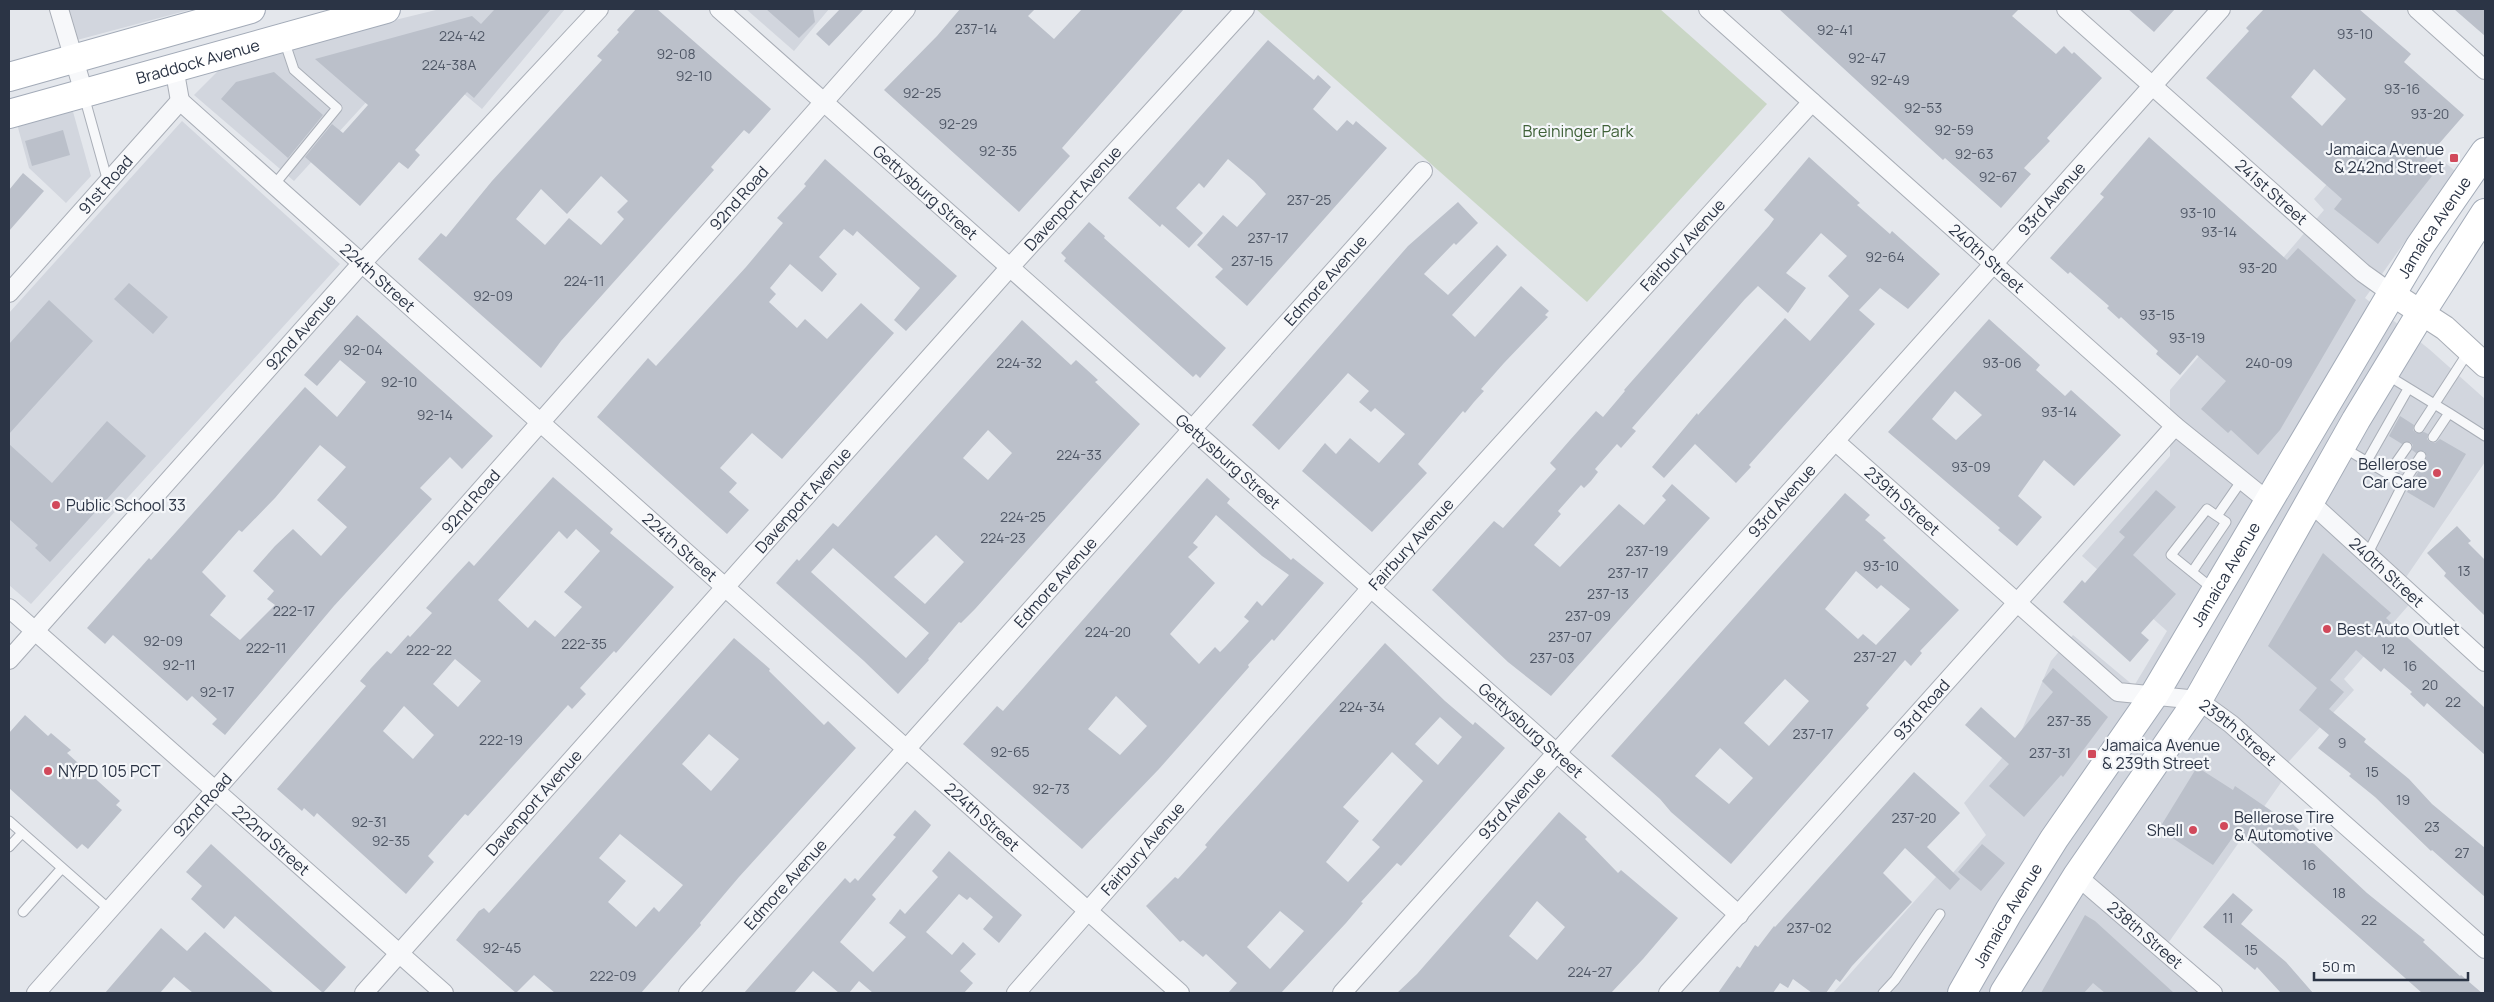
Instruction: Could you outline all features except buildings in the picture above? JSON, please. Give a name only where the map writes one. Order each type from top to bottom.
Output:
[{"type":"main road","points":[[9,77],[251,9]]},
{"type":"main road","name":"Braddock Avenue","points":[[9,114],[386,9]]},
{"type":"main road","name":"Jamaica Avenue","points":[[1962,993],[2054,839],[2154,696],[2420,246],[2485,152]]},
{"type":"main road","points":[[2004,993],[2077,876],[2198,700],[2341,447],[2421,313],[2485,213]]},
{"type":"street","points":[[59,9],[84,93]]},
{"type":"street","name":"92nd Avenue","points":[[9,660],[362,263],[598,9]]},
{"type":"street","name":"Gettysburg Street","points":[[719,9],[1194,428],[1738,915]]},
{"type":"street","name":"92nd Road","points":[[36,993],[906,9]]},
{"type":"street","name":"Davenport Avenue","points":[[364,993],[1011,266],[1245,9]]},
{"type":"street","name":"240th Street","points":[[1708,9],[2175,426],[2269,502]]},
{"type":"street","name":"241st Street","points":[[2066,9],[2356,267],[2391,294],[2445,328],[2477,358]]},
{"type":"street","name":"93rd Avenue","points":[[1342,993],[2221,9]]},
{"type":"street","points":[[2417,9],[2485,70]]},
{"type":"street","points":[[174,67],[180,101]]},
{"type":"street","name":"224th Street","points":[[180,101],[1180,993]]},
{"type":"street","name":"91st Road","points":[[9,293],[180,101]]},
{"type":"street","name":"Fairbury Avenue","points":[[1016,993],[1089,912],[1371,588],[1812,102]]},
{"type":"street","name":"Edmore Avenue","points":[[688,993],[1423,171]]},
{"type":"street","name":"93rd Road","points":[[1668,993],[2175,426]]},
{"type":"street","name":"239th Street","points":[[1835,441],[2016,604],[2118,692],[2198,700],[2231,724],[2485,949]]},
{"type":"street","name":"240th Street","points":[[2310,502],[2485,662]]},
{"type":"street","name":"222nd Street","points":[[9,608],[444,993]]},
{"type":"street","name":"238th Street","points":[[2077,876],[2213,993]]},
{"type":"lane","points":[[274,185],[337,108],[294,70],[284,37]]},
{"type":"lane","points":[[84,93],[108,182]]},
{"type":"lane","points":[[2419,428],[2434,405],[2477,358]]},
{"type":"lane","points":[[2385,373],[2485,436]]},
{"type":"lane","points":[[2367,461],[2408,389]]},
{"type":"lane","points":[[2433,437],[2449,413]]},
{"type":"lane","points":[[2341,447],[2404,482]]},
{"type":"lane","points":[[2388,474],[2407,447]]},
{"type":"lane","points":[[2368,555],[2404,482],[2421,456]]},
{"type":"lane","points":[[2217,516],[2242,480]]},
{"type":"lane","points":[[2192,572],[2226,522],[2207,509],[2171,555],[2192,572],[2215,590]]},
{"type":"lane","points":[[9,821],[110,910]]},
{"type":"lane","points":[[9,847],[22,833]]},
{"type":"lane","points":[[23,912],[62,868]]},
{"type":"lane","points":[[1883,993],[1940,914]]},
{"type":"shaded area","points":[[67,9],[193,9],[77,40]]},
{"type":"shaded area","points":[[440,9],[565,9],[482,109],[413,51],[294,181],[194,95],[228,61]]},
{"type":"shaded area","points":[[746,9],[829,9],[794,51]]},
{"type":"shaded area","points":[[72,108],[91,176],[66,203],[29,168],[17,124]]},
{"type":"shaded area","points":[[2388,114],[2455,171],[2365,298],[2429,349],[2485,399],[2485,462],[2400,586],[2414,599],[2344,679],[2354,690],[2282,769],[2287,774],[2164,949],[2212,993],[1833,993],[1944,868],[1951,875],[1986,835],[1964,803],[2018,739],[2051,661],[2073,635],[2134,686],[2167,631],[2082,556],[2170,456],[2170,390],[2324,210],[2314,199]]},
{"type":"shaded area","points":[[182,121],[340,264],[31,604],[9,585],[9,313]]},
{"type":"green space","name":"Breininger Park","points":[[1256,9],[1660,9],[1767,104],[1587,302]]},
{"type":"place","name":"Jamaica Avenue & 242nd Street","points":[[2454,158]]},
{"type":"place","name":"Bellerose Car Care","points":[[2437,473]]},
{"type":"place","name":"Public School 33","points":[[56,505]]},
{"type":"place","name":"Best Auto Outlet","points":[[2327,629]]},
{"type":"place","name":"Jamaica Avenue & 239th Street","points":[[2092,754]]},
{"type":"place","name":"NYPD 105 PCT","points":[[48,771]]},
{"type":"place","name":"Bellerose Tire & Automotive","points":[[2224,826]]},
{"type":"place","name":"Shell","points":[[2193,830]]}]
